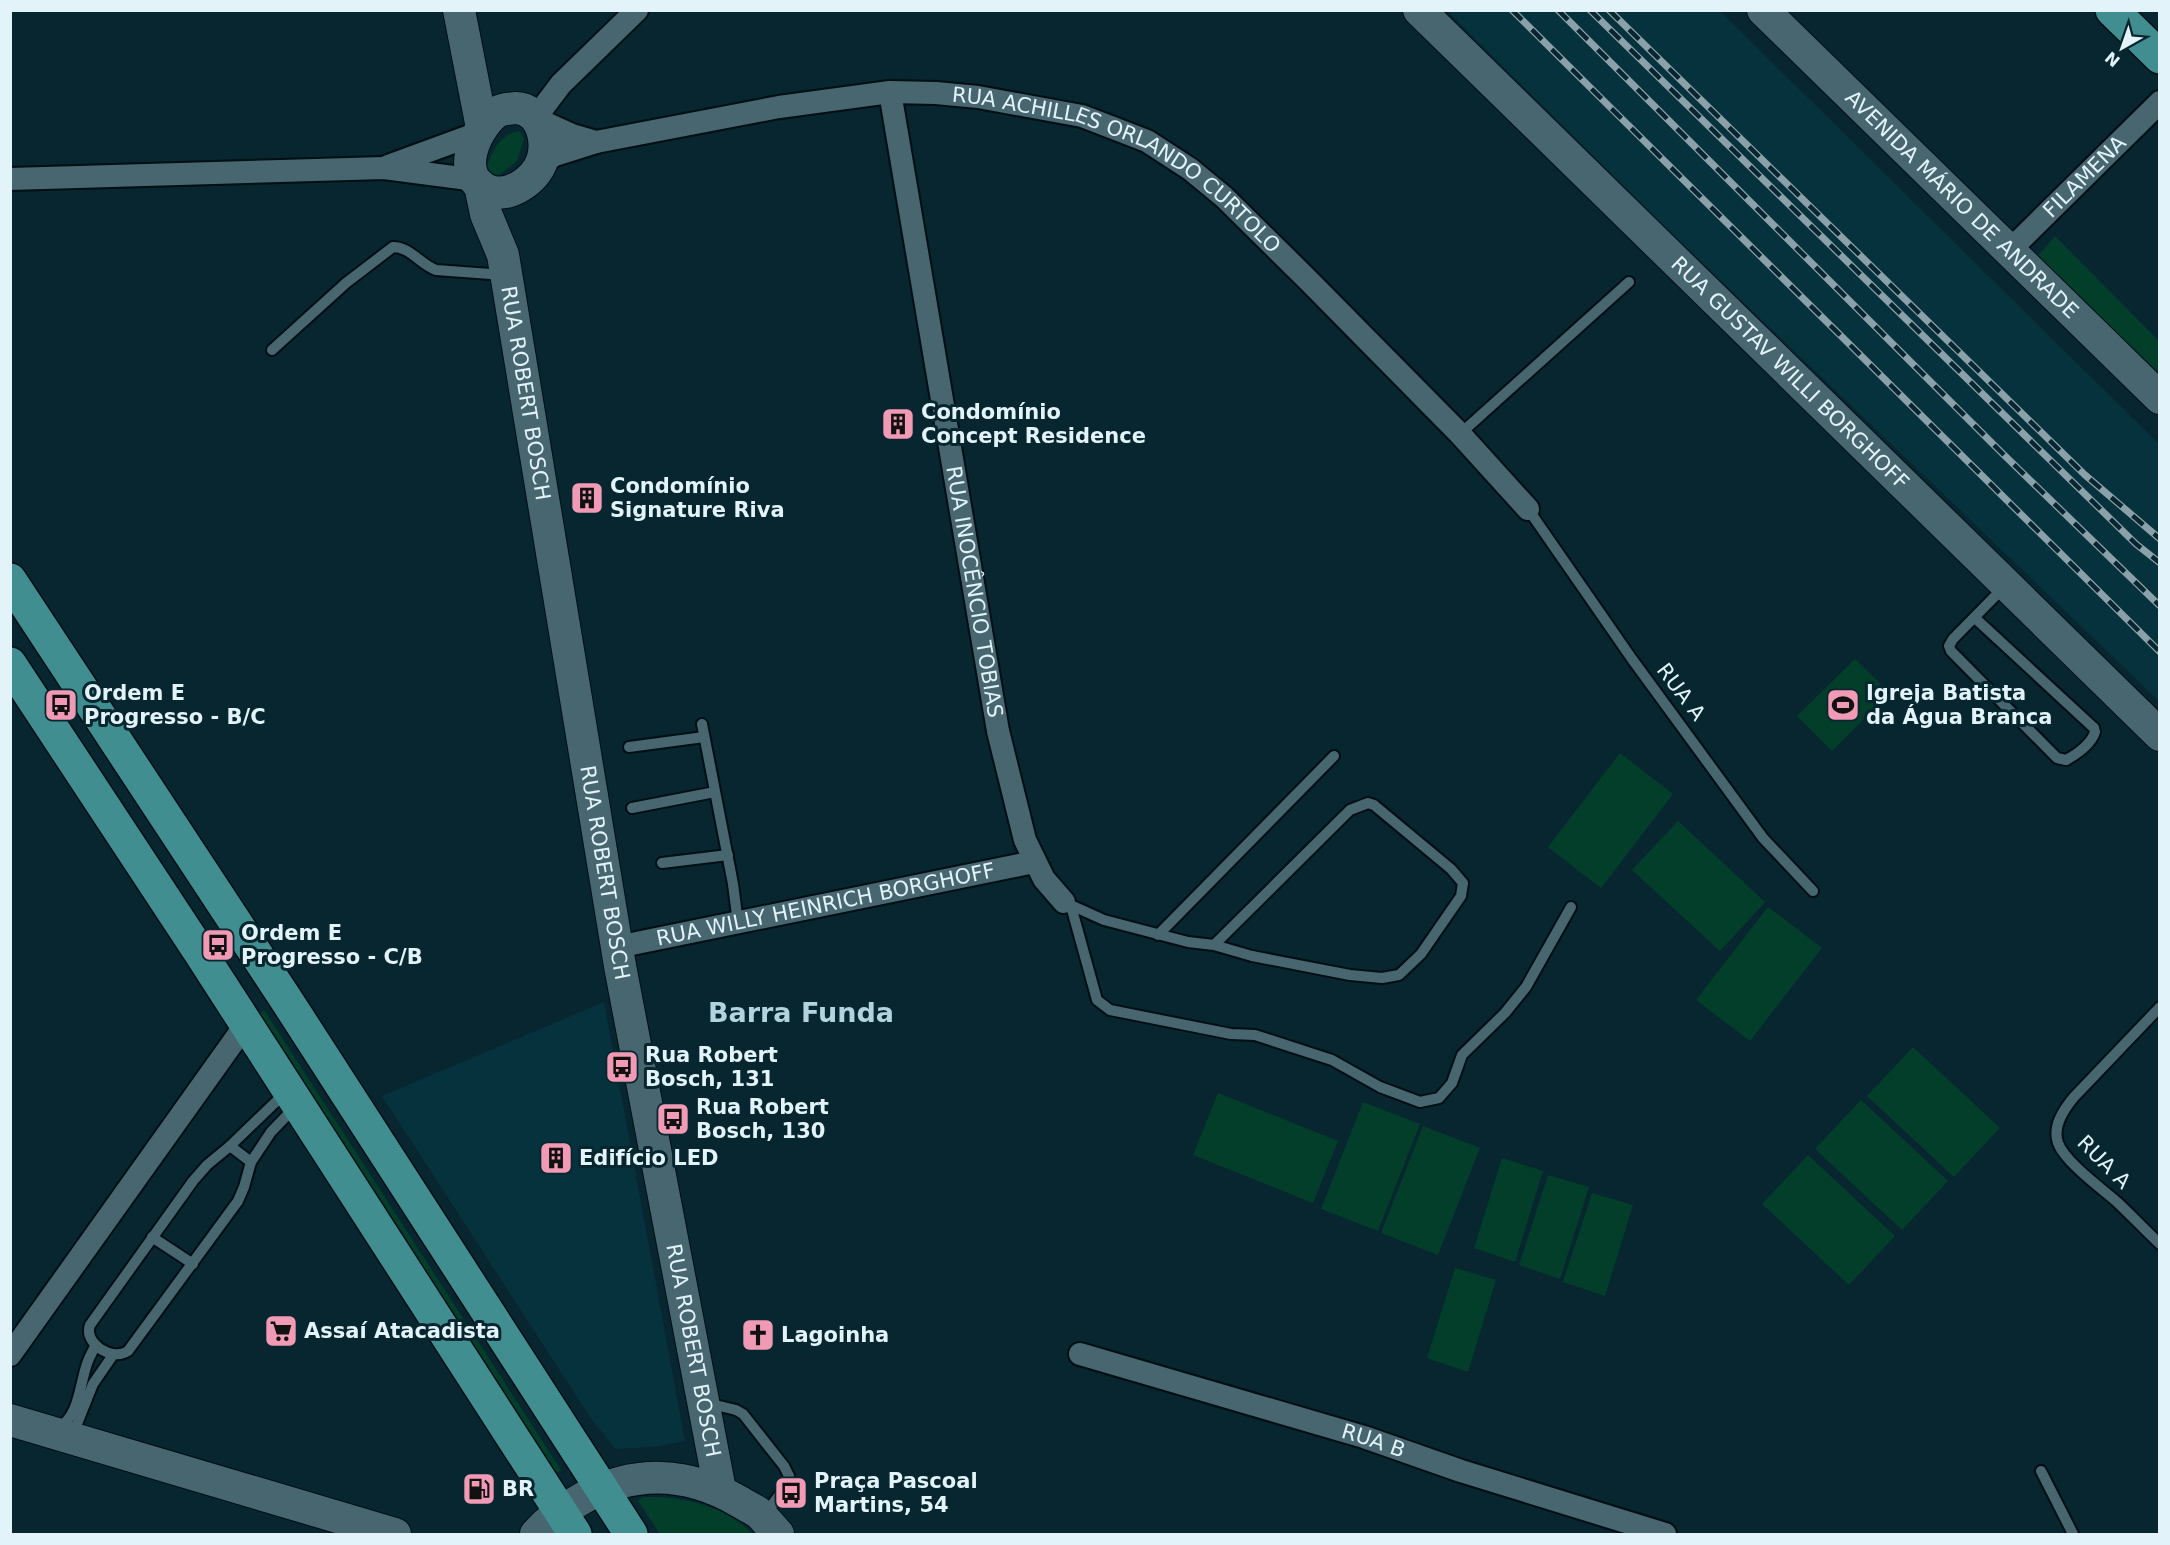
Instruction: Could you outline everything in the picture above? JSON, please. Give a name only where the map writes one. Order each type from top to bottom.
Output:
[{"type":"main road","points":[[2112,10],[2160,57]]},
{"type":"main road","points":[[10,580],[289,1004],[632,1534]]},
{"type":"main road","points":[[10,664],[246,1024],[568,1523]]},
{"type":"street","points":[[459,10],[485,125],[472,145],[470,159],[478,182]]},
{"type":"street","points":[[534,115],[561,84],[637,10]]},
{"type":"street","name":"RUA GUSTAV WILLI BORGHOFF","points":[[1419,10],[2160,735]]},
{"type":"street","name":"AVENIDA MÁRIO DE ANDRADE","points":[[1763,10],[2160,398]]},
{"type":"street","name":"RUA ACHILLES ORLANDO CURTOLO","points":[[542,162],[555,155],[596,142],[779,107],[890,92],[978,97],[1082,116],[1147,141],[1190,169],[1224,197],[1460,434],[1528,508]]},
{"type":"street","name":"RUA INOCÊNCIO TOBIAS","points":[[890,92],[998,731],[1025,840],[1044,879],[1067,904]]},
{"type":"street","name":"FILAMENA","points":[[2009,251],[2160,102]]},
{"type":"street","points":[[384,168],[485,125],[505,109],[534,115]]},
{"type":"street","points":[[10,179],[384,168],[478,182],[490,191],[501,192],[518,189],[542,162],[544,146],[534,115]]},
{"type":"street","name":"RUA ACHILLES ORLANDO CURTOLO","points":[[534,115],[572,135],[596,142]]},
{"type":"street","name":"RUA ROBERT BOSCH","points":[[478,182],[486,214],[505,266],[617,948],[720,1490]]},
{"type":"street","name":"RUA ROBERT BOSCH","points":[[505,266],[518,189]]},
{"type":"street","name":"RUA WILLY HEINRICH BORGHOFF","points":[[617,948],[1034,862]]},
{"type":"street","points":[[10,1355],[246,1024]]},
{"type":"street","name":"RUA B","points":[[1080,1354],[1364,1437],[1461,1471],[1665,1534]]},
{"type":"street","points":[[10,1420],[62,1435],[313,1522],[395,1534]]},
{"type":"street","points":[[537,1534],[568,1523],[602,1488],[632,1479],[662,1477],[691,1481],[720,1490],[771,1526]]},
{"type":"lane","points":[[272,350],[346,283],[393,247],[402,247],[427,267],[436,270],[505,266]]},
{"type":"lane","points":[[1460,434],[1629,282]]},
{"type":"lane","name":"RUA A","points":[[1528,508],[1632,659],[1763,838],[1813,891]]},
{"type":"lane","points":[[1975,618],[2094,728],[2093,738],[2074,755],[2066,760],[2057,758],[1951,651],[1949,646],[1953,639],[2006,585]]},
{"type":"lane","points":[[702,724],[728,855],[738,923]]},
{"type":"lane","points":[[629,747],[704,737]]},
{"type":"lane","points":[[1158,935],[1334,756]]},
{"type":"lane","points":[[632,808],[715,792]]},
{"type":"lane","points":[[1067,904],[1104,920],[1158,935],[1350,975],[1382,978],[1399,975],[1421,954],[1461,896],[1463,883],[1451,869],[1374,805],[1368,803],[1350,810],[1214,945]]},
{"type":"lane","points":[[662,863],[728,855]]},
{"type":"lane","points":[[1067,904],[1097,1000],[1110,1010],[1231,1034],[1254,1035],[1332,1060],[1380,1086],[1420,1102],[1439,1098],[1452,1083],[1462,1055],[1505,1013],[1526,987],[1571,908]]},
{"type":"lane","name":"RUA A","points":[[2160,1007],[2074,1097],[2064,1110],[2057,1127],[2058,1143],[2073,1163],[2160,1244]]},
{"type":"lane","points":[[292,1098],[251,1162],[238,1201],[128,1352],[123,1355],[113,1355],[96,1345],[88,1331],[90,1325],[152,1236],[207,1165],[292,1098]]},
{"type":"lane","points":[[230,1146],[251,1162]]},
{"type":"lane","points":[[152,1236],[193,1264]]},
{"type":"lane","points":[[62,1435],[74,1410],[86,1365],[96,1345]]},
{"type":"lane","points":[[62,1435],[83,1413],[93,1384],[113,1355]]},
{"type":"lane","points":[[703,1402],[736,1410],[743,1414],[784,1466],[789,1476],[771,1526]]},
{"type":"lane","points":[[2041,1471],[2073,1534]]},
{"type":"shaded area","points":[[1447,11],[1720,11],[2159,444],[2159,701],[1671,233]]},
{"type":"shaded area","points":[[604,1002],[685,1441],[654,1447],[615,1449],[590,1417],[382,1096]]},
{"type":"green space","points":[[520,131],[524,139],[517,161],[499,175],[492,173],[487,166],[495,148],[503,138]]},
{"type":"green space","points":[[2055,236],[2159,341],[2159,377],[2037,257]]},
{"type":"green space","name":"Igreja Batista da Água Branca","points":[[1855,659],[1890,693],[1832,751],[1797,716]]},
{"type":"green space","points":[[1620,753],[1673,794],[1601,888],[1548,847]]},
{"type":"green space","points":[[1678,821],[1765,902],[1720,951],[1632,870]]},
{"type":"green space","points":[[1768,907],[1822,948],[1750,1041],[1696,1000]]},
{"type":"green space","points":[[264,1010],[561,1470],[556,1473],[259,1014]]},
{"type":"green space","points":[[1913,1047],[2000,1128],[1954,1177],[1867,1096]]},
{"type":"green space","points":[[1218,1093],[1338,1141],[1313,1203],[1193,1155]]},
{"type":"green space","points":[[1861,1100],[1948,1181],[1902,1230],[1815,1149]]},
{"type":"green space","points":[[1363,1102],[1420,1124],[1378,1231],[1321,1209]]},
{"type":"green space","points":[[1423,1126],[1480,1148],[1438,1255],[1381,1233]]},
{"type":"green space","points":[[1808,1155],[1895,1236],[1849,1285],[1762,1204]]},
{"type":"green space","points":[[1502,1158],[1543,1171],[1515,1262],[1474,1248]]},
{"type":"green space","points":[[1548,1175],[1589,1187],[1560,1279],[1519,1265]]},
{"type":"green space","points":[[1592,1193],[1633,1205],[1605,1296],[1563,1282]]},
{"type":"green space","points":[[1455,1268],[1496,1280],[1468,1372],[1427,1358]]},
{"type":"green space","points":[[643,1497],[673,1498],[702,1504],[729,1516],[753,1534],[660,1534],[638,1501]]},
{"type":"railway","points":[[1512,10],[2160,652]]},
{"type":"railway","points":[[1558,10],[2003,454],[2160,606]]},
{"type":"railway","points":[[1590,10],[2136,544],[2160,563]]},
{"type":"railway","points":[[1609,10],[2085,475],[2160,539]]},
{"type":"place","name":"Condomínio Concept Residence","points":[[898,424]]},
{"type":"place","name":"Condomínio Signature Riva","points":[[587,498]]},
{"type":"place","name":"Ordem E Progresso - B/C","points":[[61,705]]},
{"type":"place","name":"Igreja Batista da Água Branca","points":[[1843,705]]},
{"type":"place","name":"Ordem E Progresso - C/B","points":[[218,945]]},
{"type":"place","name":"Rua Robert Bosch, 131","points":[[622,1067]]},
{"type":"place","name":"Rua Robert Bosch, 130","points":[[673,1119]]},
{"type":"place","name":"Edifício LED","points":[[556,1158]]},
{"type":"place","name":"Assaí Atacadista","points":[[281,1331]]},
{"type":"place","name":"Lagoinha","points":[[758,1335]]},
{"type":"place","name":"BR","points":[[479,1489]]},
{"type":"place","name":"Praça Pascoal Martins, 54","points":[[791,1493]]},
{"type":"district","name":"Barra Funda","points":[[801,1013]]}]
